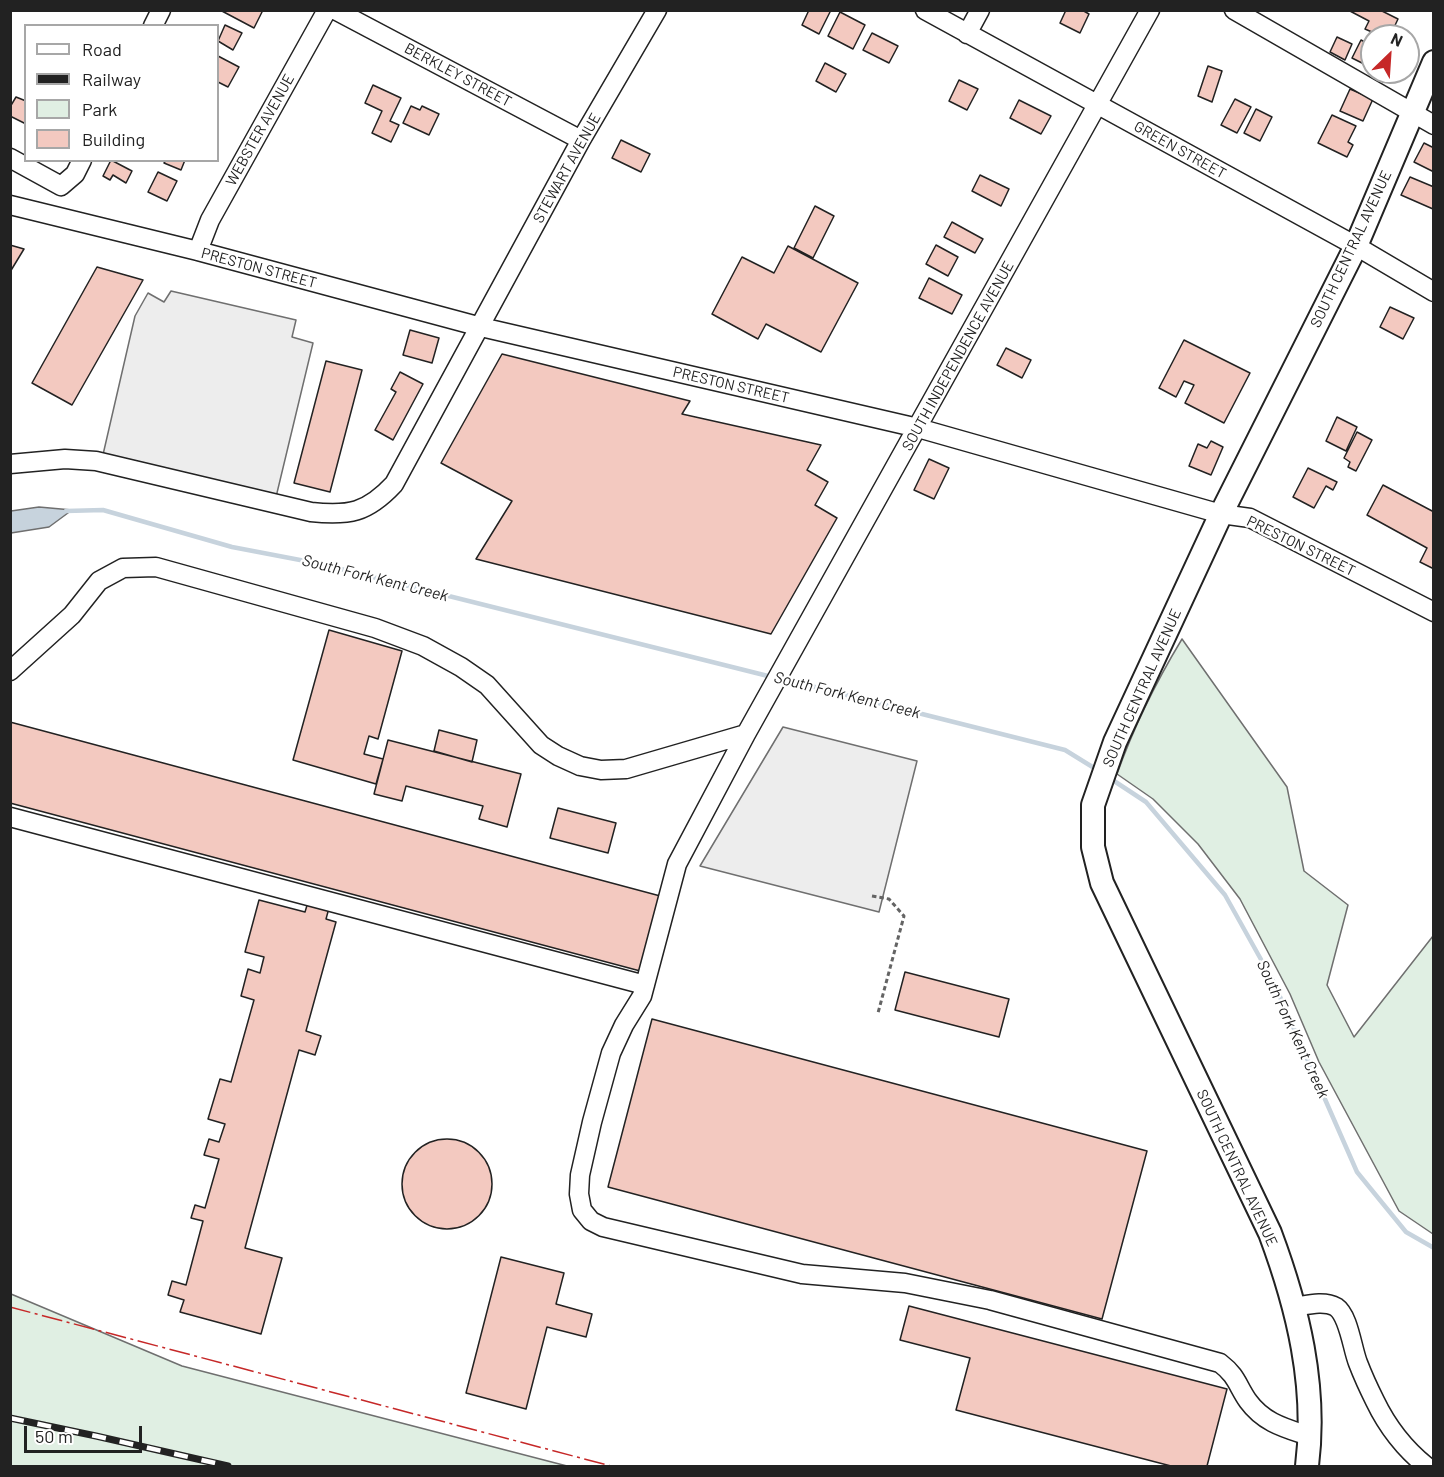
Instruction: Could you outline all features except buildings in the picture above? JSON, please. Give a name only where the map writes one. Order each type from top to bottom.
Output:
[{"type":"main road","name":"SOUTH CENTRAL AVENUE","points":[[1307,1467],[1309,1392],[1300,1329],[1288,1281],[1270,1233],[1102,883],[1093,847],[1093,805],[1115,742],[1221,514],[1356,246],[1434,62]]},
{"type":"street","points":[[154,24],[160,10]]},
{"type":"street","name":"WEBSTER AVENUE","points":[[198,251],[210,220],[327,10]]},
{"type":"street","name":"BERKLEY STREET","points":[[335,10],[581,140]]},
{"type":"street","name":"STEWART AVENUE","points":[[10,464],[66,459],[96,461],[311,512],[336,514],[357,511],[378,501],[394,484],[581,140],[657,10]]},
{"type":"street","name":"GREEN STREET","points":[[925,10],[1356,246],[1434,292]]},
{"type":"street","points":[[968,34],[980,10]]},
{"type":"street","name":"SOUTH INDEPENDENCE AVENUE","points":[[1150,10],[746,734],[677,864],[645,985],[634,1011],[616,1040],[592,1122],[580,1175],[579,1194],[582,1210],[591,1221],[603,1227],[802,1274],[905,1283],[990,1300],[1220,1363],[1233,1373],[1248,1401],[1261,1415],[1274,1424],[1309,1436]]},
{"type":"street","points":[[1234,10],[1434,125]]},
{"type":"street","points":[[10,158],[61,186],[75,174],[81,162]]},
{"type":"street","name":"PRESTON STREET","points":[[10,205],[198,251],[481,327],[918,428],[1221,514],[1250,518],[1434,612]]},
{"type":"street","points":[[10,671],[72,615],[99,581],[123,568],[156,567],[375,628],[423,646],[488,685],[541,745],[580,766],[601,770],[626,769],[746,734]]},
{"type":"street","points":[[10,817],[645,985]]},
{"type":"street","points":[[1295,1307],[1318,1304],[1335,1307],[1345,1319],[1357,1361],[1375,1403],[1412,1455],[1426,1467]]},
{"type":"path","points":[[872,896],[889,899],[904,916],[878,1013]]},
{"type":"green space","points":[[1182,639],[1287,787],[1304,871],[1348,905],[1327,985],[1354,1037],[1433,936],[1433,1234],[1399,1211],[1319,1062],[1290,994],[1240,899],[1198,844],[1153,799],[1117,774],[1146,705]]},
{"type":"green space","points":[[11,1294],[182,1366],[567,1466],[11,1466]]},
{"type":"shaded area","points":[[171,291],[296,320],[292,337],[313,343],[276,497],[102,459],[135,316],[148,293],[164,302]]},
{"type":"shaded area","points":[[39,507],[72,510],[49,527],[11,533],[11,511]]},
{"type":"shaded area","points":[[783,727],[917,761],[879,912],[700,866]]},
{"type":"waterway","name":"South Fork Kent Creek","points":[[66,511],[103,510],[232,547],[321,564],[772,677]]},
{"type":"waterway","name":"South Fork Kent Creek","points":[[783,679],[1065,750],[1099,771]]},
{"type":"waterway","name":"South Fork Kent Creek","points":[[1108,777],[1146,802],[1225,895],[1273,981],[1357,1172],[1406,1232],[1434,1248]]},
{"type":"railway","points":[[10,1418],[228,1466]]},
{"type":"power","points":[[10,1307],[611,1466]]}]
